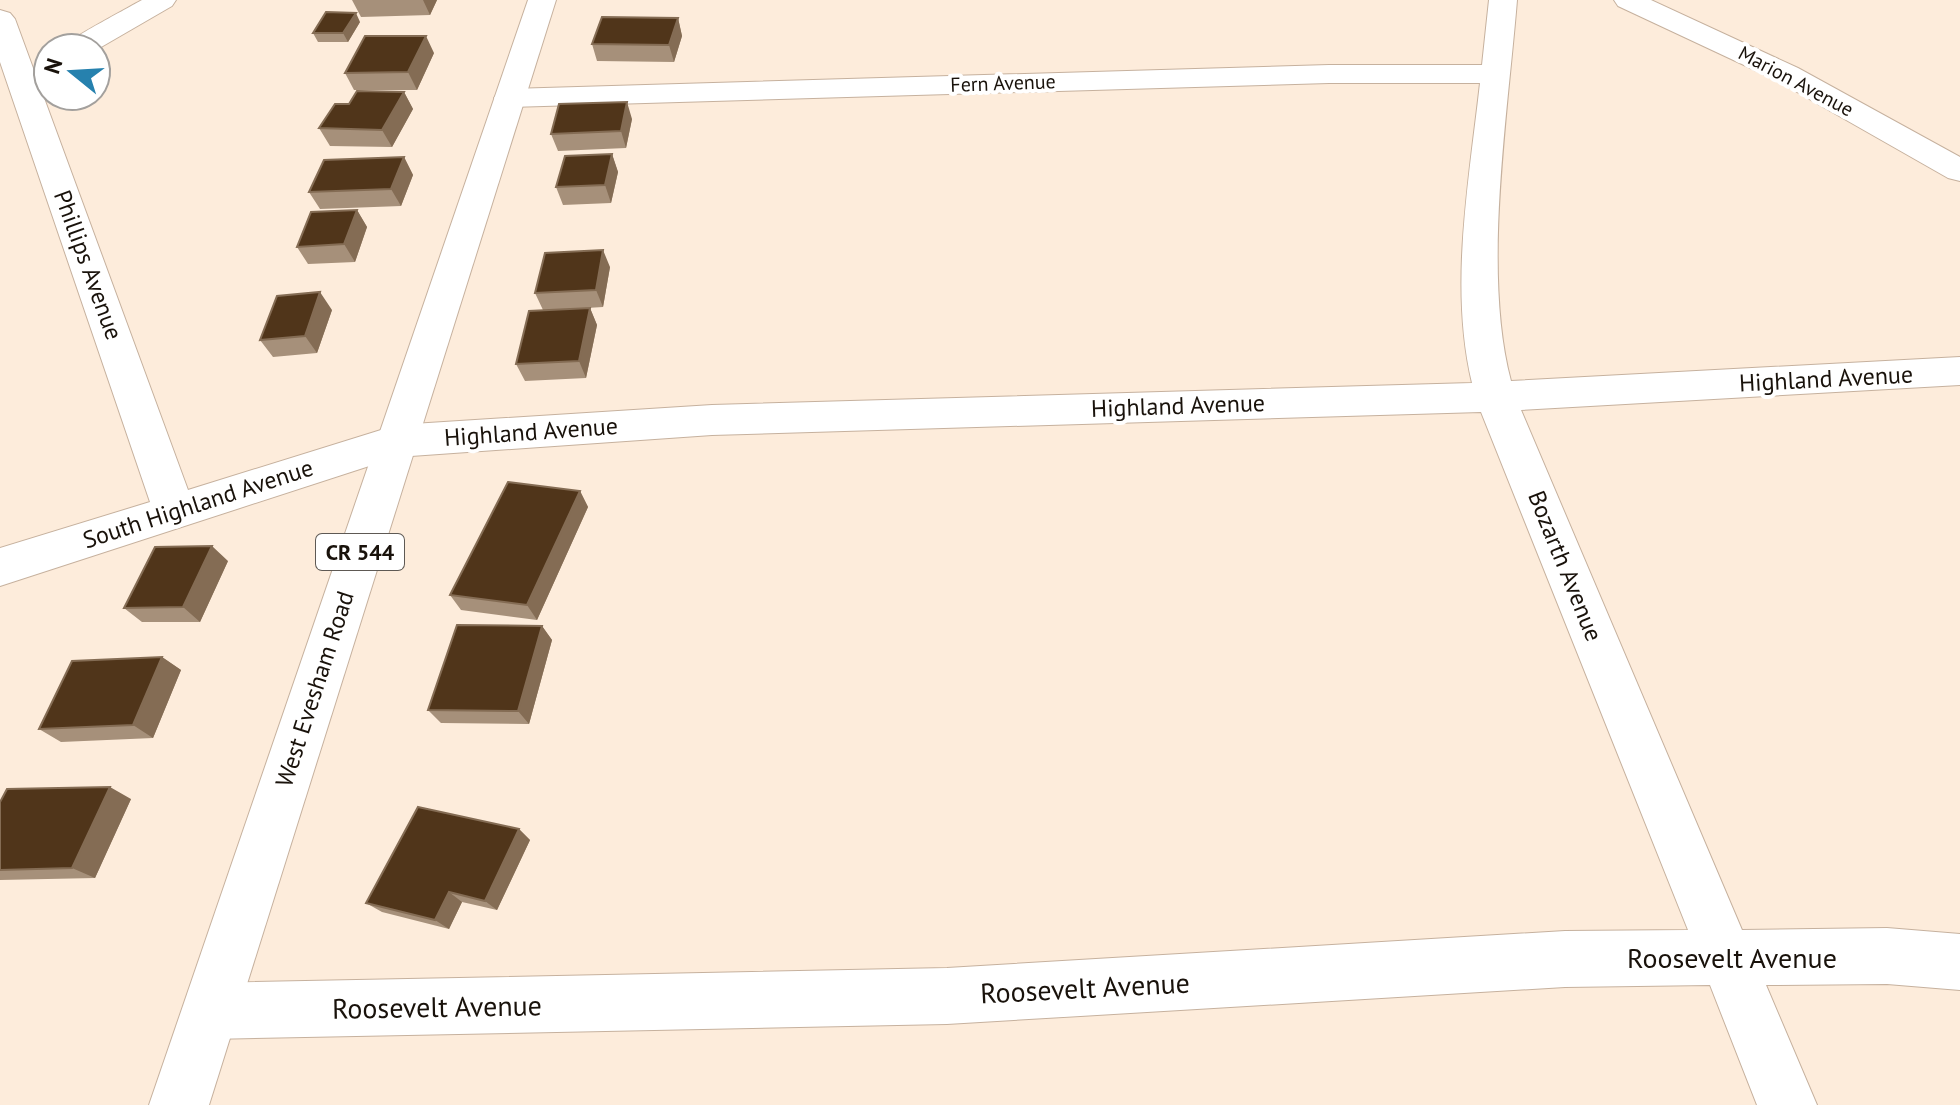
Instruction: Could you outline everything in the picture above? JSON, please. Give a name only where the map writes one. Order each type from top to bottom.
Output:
[{"type":"street","points":[[110,32],[162,0]]},
{"type":"street","name":"West Evesham Road","points":[[179,1105],[542,0]]},
{"type":"street","name":"Bozarth Avenue","points":[[1503,0],[1482,221],[1481,342],[1495,397],[1787,1105]]},
{"type":"street","name":"Marion Avenue","points":[[1628,0],[1787,74],[1960,171]]},
{"type":"street","name":"Phillips Avenue","points":[[0,19],[22,70],[175,512]]},
{"type":"street","name":"Fern Avenue","points":[[510,98],[1329,74],[1496,74]]},
{"type":"street","name":"Highland Avenue","points":[[397,441],[712,420],[1495,397],[1960,371]]},
{"type":"street","name":"South Highland Avenue","points":[[0,567],[397,441]]},
{"type":"street","name":"Roosevelt Avenue","points":[[210,1011],[947,996],[1565,959],[1887,956],[1960,962]]},
{"type":"building","points":[[326,12],[356,13],[343,33],[313,33]]},
{"type":"building","points":[[602,17],[678,18],[669,45],[592,44]]},
{"type":"building","points":[[365,36],[426,36],[408,72],[345,73]]},
{"type":"building","points":[[357,91],[404,92],[382,130],[319,128],[335,104],[349,104]]},
{"type":"building","points":[[627,102],[621,131],[551,134],[559,104]]},
{"type":"building","points":[[612,154],[605,185],[556,187],[565,156]]},
{"type":"building","points":[[404,157],[391,189],[309,192],[324,160]]},
{"type":"building","points":[[357,210],[344,244],[297,247],[311,212]]},
{"type":"building","points":[[603,250],[596,290],[535,293],[545,253]]},
{"type":"building","points":[[320,292],[305,336],[260,340],[277,296]]},
{"type":"building","points":[[590,308],[579,361],[516,364],[529,311]]},
{"type":"building","points":[[508,482],[580,491],[527,605],[450,595]]},
{"type":"building","points":[[212,546],[183,607],[124,608],[155,547]]},
{"type":"building","points":[[457,625],[542,626],[518,711],[428,710]]},
{"type":"building","points":[[162,657],[133,725],[39,729],[72,661]]},
{"type":"building","points":[[110,787],[72,868],[0,870],[0,802],[7,789]]},
{"type":"building","points":[[418,807],[519,829],[485,901],[449,892],[435,920],[366,903]]}]
